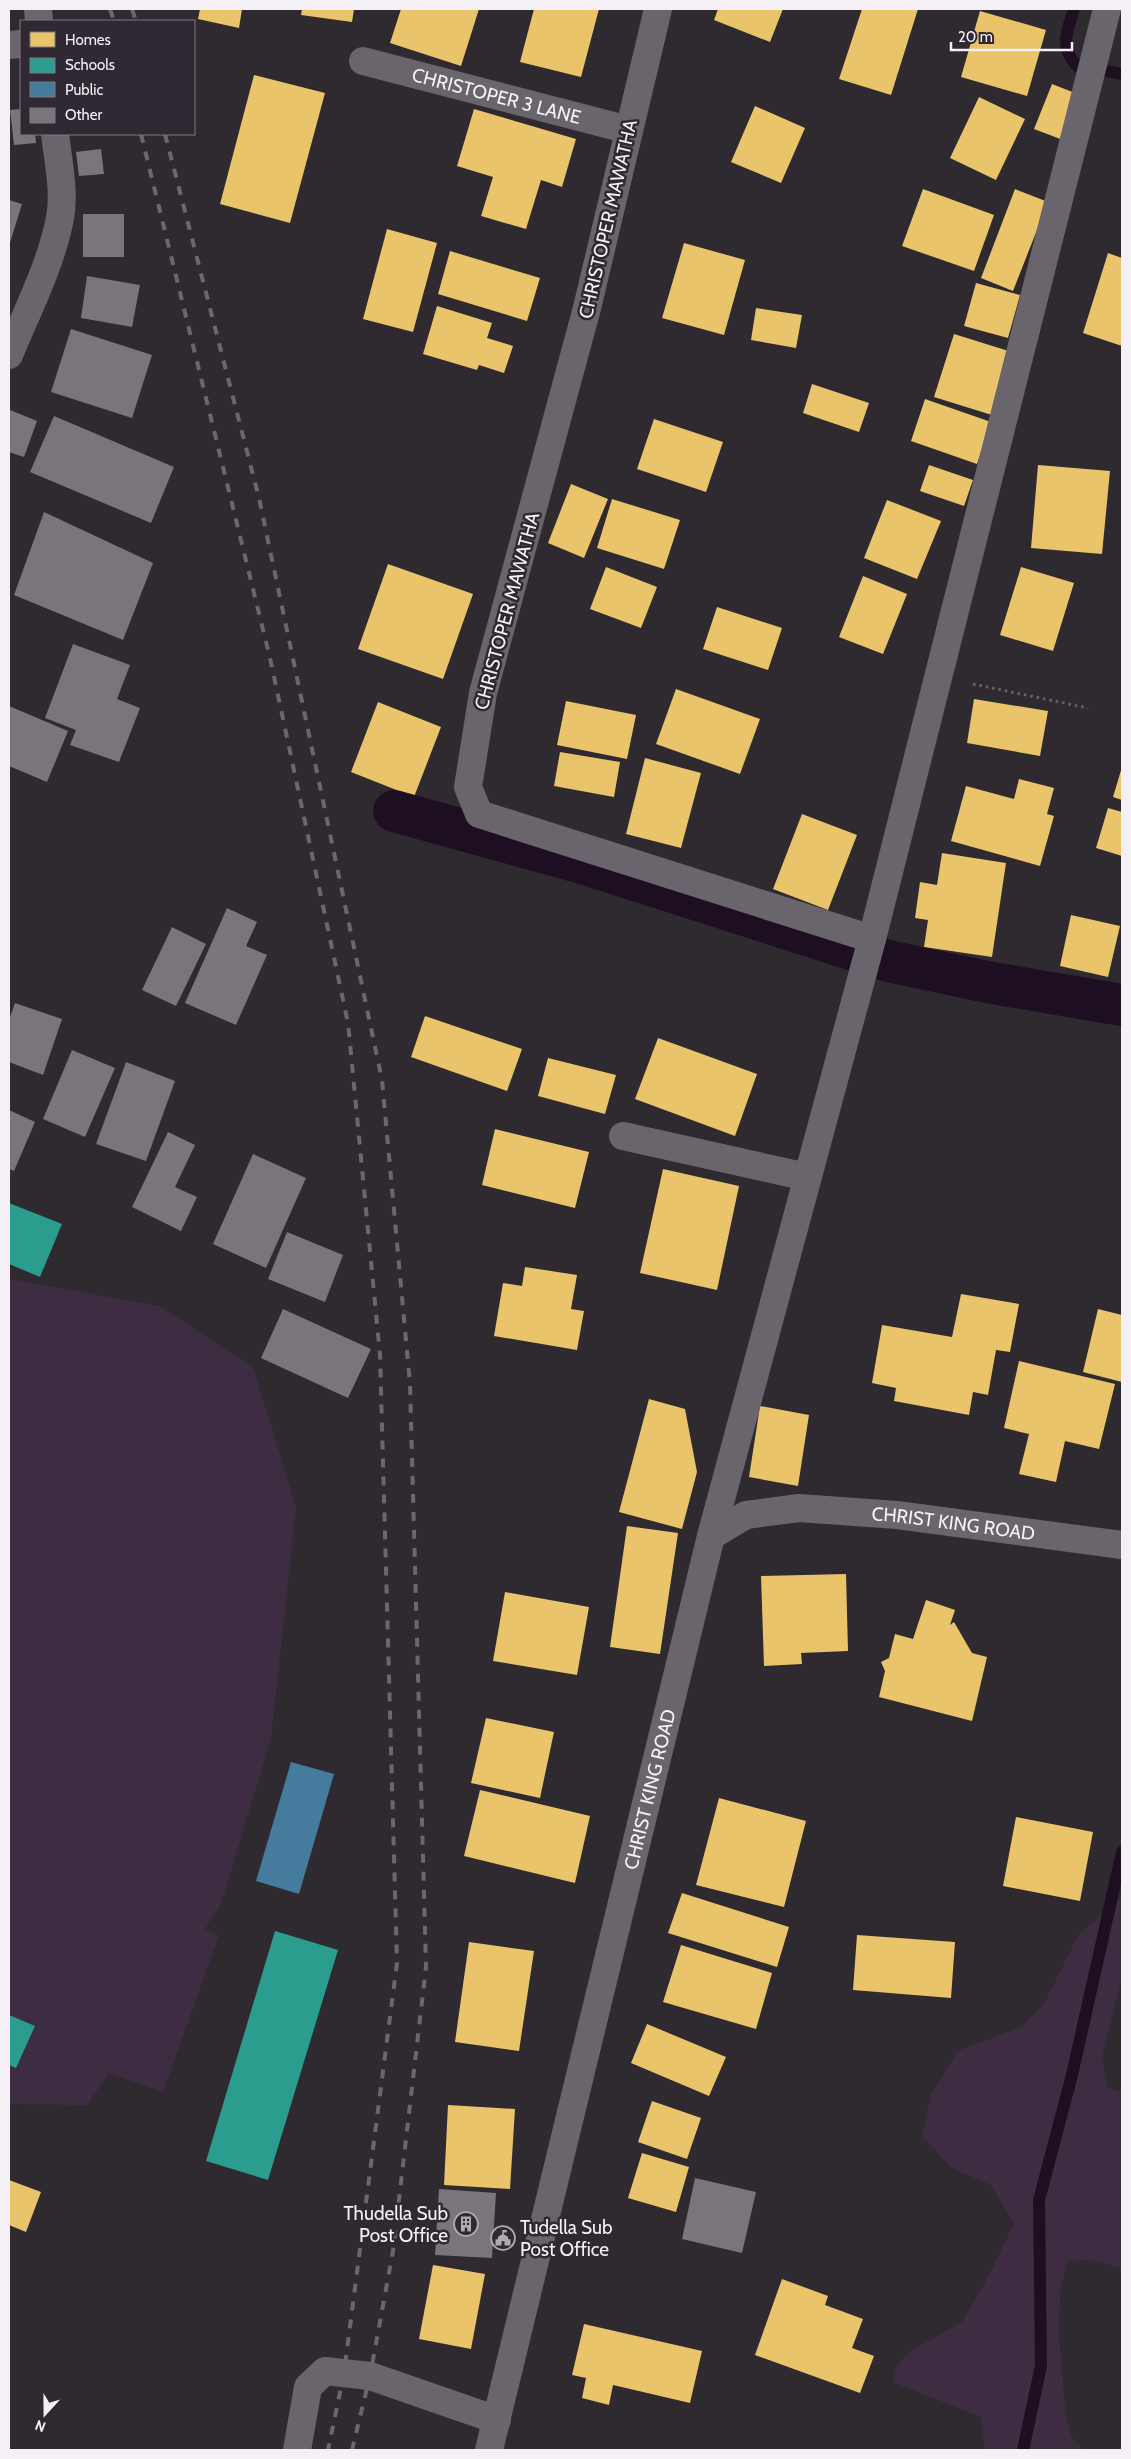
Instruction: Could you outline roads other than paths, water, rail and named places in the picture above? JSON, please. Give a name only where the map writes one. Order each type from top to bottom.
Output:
[{"type":"street","name":"CHRISTOPER MAWATHA","points":[[658,9],[582,326],[483,693],[468,787],[479,814],[872,939]]},
{"type":"street","points":[[711,1536],[872,939],[1107,9]]},
{"type":"street","name":"CHRISTOPER 3 LANE","points":[[363,61],[629,130]]},
{"type":"street","points":[[9,355],[49,258],[61,217],[60,175],[55,135]]},
{"type":"street","points":[[623,1136],[807,1178]]},
{"type":"street","name":"CHRIST KING ROAD","points":[[489,2450],[711,1536],[746,1515],[799,1508],[897,1515],[1122,1545]]},
{"type":"street","points":[[297,2450],[308,2387],[325,2371],[370,2376],[497,2420]]},
{"type":"waterway","points":[[1074,9],[1067,32],[1066,45],[1071,59],[1077,66]]},
{"type":"waterway","points":[[1106,71],[1122,74]]},
{"type":"waterway","points":[[394,811],[582,863],[888,961],[992,983],[1122,1005]]},
{"type":"waterway","points":[[1023,2450],[1041,2366],[1039,2200],[1072,2075],[1122,1852]]},
{"type":"railway","points":[[110,9],[114,20]]},
{"type":"railway","points":[[132,9],[136,20]]},
{"type":"railway","points":[[141,135],[270,658],[348,1023],[380,1355],[397,1963],[344,2373],[328,2450]]},
{"type":"railway","points":[[165,135],[259,498],[382,1080],[410,1384],[426,1967],[393,2251],[370,2376],[352,2450]]},
{"type":"place","name":"Thudella Sub Post Office","points":[[466,2224]]},
{"type":"place","name":"Tudella Sub Post Office","points":[[503,2238]]}]
